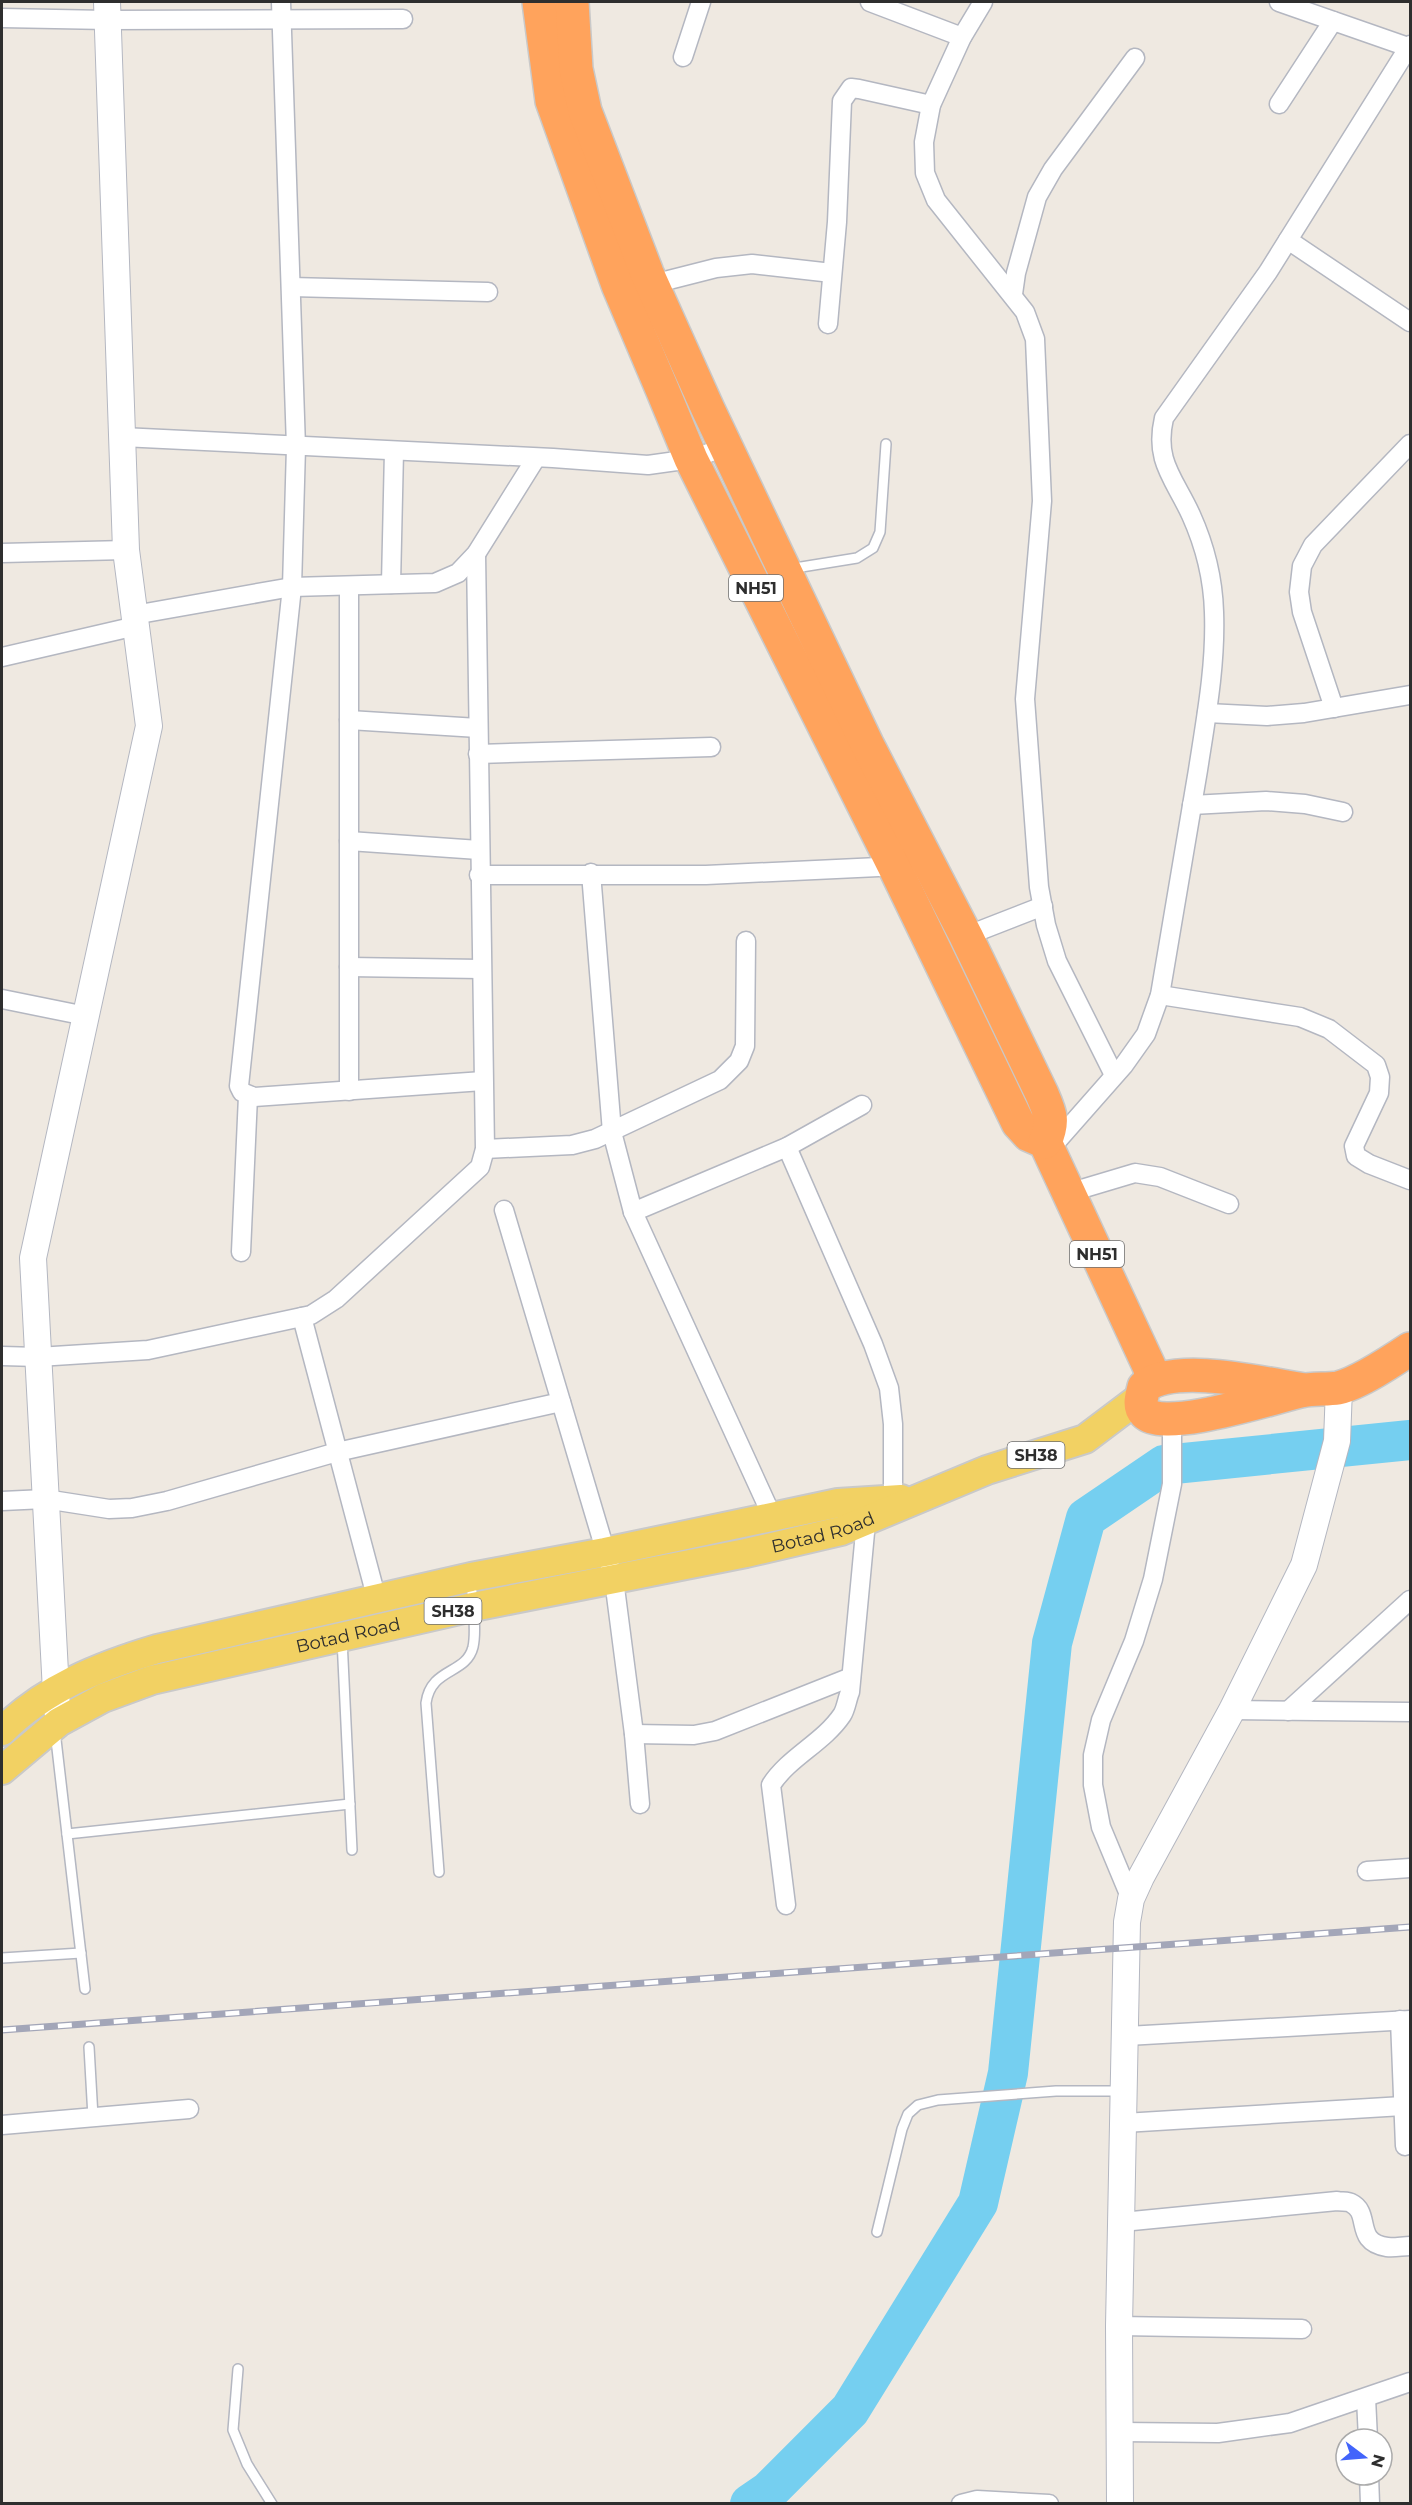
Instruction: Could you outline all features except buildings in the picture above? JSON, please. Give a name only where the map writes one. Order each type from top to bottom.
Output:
[{"type":"highway","name":"NH51","points":[[539,2],[552,101],[567,147],[618,285],[691,459],[894,866],[1018,1123],[1029,1135],[1047,1146],[1149,1366],[1155,1403]]},
{"type":"highway","name":"NH51","points":[[572,2],[576,69],[585,111],[653,284],[726,447],[867,744],[966,936],[1051,1115],[1047,1146]]},
{"type":"highway","points":[[1155,1403],[1188,1375],[1234,1393],[1339,1388],[1407,1356]]},
{"type":"highway","points":[[1155,1403],[1213,1414],[1234,1393]]},
{"type":"main road","name":"Botad Road","points":[[2,1770],[56,1724],[103,1698],[152,1680],[473,1607],[614,1580],[841,1531],[987,1470],[1087,1437],[1155,1403]]},
{"type":"main road","name":"Botad Road","points":[[2,1731],[54,1691],[115,1662],[157,1649],[471,1577],[605,1552],[772,1516],[838,1503],[924,1497]]},
{"type":"street","points":[[683,57],[701,2]]},
{"type":"street","points":[[870,2],[962,37]]},
{"type":"street","points":[[983,2],[962,37],[931,105],[924,142],[925,173],[936,200],[1013,294],[1025,312],[1035,339],[1042,501],[1025,699],[1042,906],[1057,961],[1114,1075]]},
{"type":"street","points":[[1047,1146],[1114,1075],[1146,1034],[1160,995],[1207,713],[1212,675],[1215,614],[1212,583],[1206,555],[1192,516],[1161,454],[1160,436],[1164,418],[1268,272],[1409,46],[1279,2]]},
{"type":"street","points":[[241,1252],[248,1096],[239,1086],[292,587],[296,447],[281,10]]},
{"type":"street","points":[[2,18],[107,11],[281,10],[404,19]]},
{"type":"street","points":[[56,1724],[33,1258],[149,726],[126,550],[107,11]]},
{"type":"street","points":[[1279,104],[1333,21]]},
{"type":"street","points":[[1013,294],[1018,263],[1037,197],[1053,169],[1135,58]]},
{"type":"street","points":[[828,324],[842,101],[845,93],[850,88],[859,88],[931,105]]},
{"type":"street","points":[[1288,240],[1410,322]]},
{"type":"street","points":[[653,284],[716,268],[752,264],[832,273]]},
{"type":"street","points":[[291,287],[488,292]]},
{"type":"street","points":[[122,437],[648,465],[691,459],[726,447]]},
{"type":"street","points":[[1334,708],[1302,612],[1299,592],[1302,566],[1312,545],[1410,444]]},
{"type":"street","points":[[392,584],[394,451]]},
{"type":"street","points":[[2,657],[135,620],[292,587],[435,583],[458,573],[476,554],[544,458]]},
{"type":"street","points":[[2,553],[126,550]]},
{"type":"street","points":[[2,1356],[38,1358],[148,1350],[311,1315],[336,1299],[480,1167],[485,1149],[479,875],[476,554]]},
{"type":"street","points":[[349,586],[349,1090]]},
{"type":"street","points":[[1207,713],[1267,716],[1334,708],[1410,695]]},
{"type":"street","points":[[349,720],[478,728]]},
{"type":"street","points":[[478,754],[711,747]]},
{"type":"street","points":[[1192,805],[1266,801],[1305,804],[1343,812]]},
{"type":"street","points":[[349,841],[479,850]]},
{"type":"street","points":[[479,875],[591,873],[706,875],[928,864]]},
{"type":"street","points":[[591,873],[612,1132],[633,1212],[772,1516]]},
{"type":"street","points":[[966,936],[1042,906]]},
{"type":"street","points":[[485,1149],[572,1145],[612,1132],[720,1080],[739,1061],[745,1046],[746,941]]},
{"type":"street","points":[[349,967],[481,969]]},
{"type":"street","points":[[1160,995],[1300,1017],[1329,1029],[1376,1065],[1380,1077],[1379,1093],[1354,1146],[1356,1156],[1369,1164],[1410,1180]]},
{"type":"street","points":[[2,999],[86,1016]]},
{"type":"street","points":[[248,1096],[483,1081]]},
{"type":"street","points":[[633,1212],[787,1147],[862,1106]]},
{"type":"street","points":[[787,1147],[873,1344],[889,1388],[893,1424],[892,1499]]},
{"type":"street","points":[[1068,1193],[1135,1173],[1160,1177],[1229,1204]]},
{"type":"street","points":[[504,1210],[614,1580],[634,1734],[640,1804]]},
{"type":"street","points":[[302,1317],[377,1600]]},
{"type":"street","points":[[1120,2504],[1119,2326],[1127,1922],[1131,1899],[1141,1876],[1232,1710],[1304,1565],[1337,1441],[1339,1388]]},
{"type":"street","points":[[2,1501],[45,1499],[109,1509],[167,1502],[337,1452],[561,1402]]},
{"type":"street","points":[[1131,1899],[1101,1827],[1093,1785],[1093,1755],[1101,1720],[1134,1641],[1153,1579],[1172,1484],[1155,1403]]},
{"type":"street","points":[[786,1905],[771,1785],[780,1771],[843,1714],[850,1692],[866,1522]]},
{"type":"street","points":[[1288,1711],[1410,1600]]},
{"type":"street","points":[[634,1734],[694,1735],[715,1731],[851,1677]]},
{"type":"street","points":[[1232,1710],[1410,1712]]},
{"type":"street","points":[[1367,1871],[1410,1868]]},
{"type":"street","points":[[1126,2036],[1405,2020],[1404,2146]]},
{"type":"street","points":[[1124,2122],[1403,2106]]},
{"type":"street","points":[[2,2125],[189,2109]]},
{"type":"street","points":[[1122,2222],[1337,2201],[1352,2203],[1362,2213],[1365,2233],[1372,2241],[1387,2247],[1410,2246]]},
{"type":"street","points":[[1119,2326],[1302,2329]]},
{"type":"street","points":[[1120,2432],[1218,2433],[1290,2423],[1410,2382]]},
{"type":"street","points":[[1366,2398],[1367,2427]]},
{"type":"street","points":[[1369,2487],[1370,2504]]},
{"type":"street","points":[[961,2504],[977,2500],[1049,2504]]},
{"type":"lane","points":[[784,570],[857,558],[873,548],[880,531],[886,444]]},
{"type":"lane","points":[[439,1872],[426,1703],[428,1690],[435,1680],[466,1660],[473,1647],[471,1577]]},
{"type":"lane","points":[[342,1637],[352,1850]]},
{"type":"lane","points":[[56,1724],[85,1989]]},
{"type":"lane","points":[[67,1834],[350,1804]]},
{"type":"lane","points":[[2,1958],[81,1953]]},
{"type":"lane","points":[[89,2046],[93,2117]]},
{"type":"lane","points":[[877,2232],[902,2129],[908,2114],[918,2105],[938,2100],[1056,2091],[1125,2091]]},
{"type":"lane","points":[[238,2369],[233,2430],[247,2464],[272,2504]]},
{"type":"waterway","points":[[750,2504],[769,2491],[850,2410],[978,2203],[1008,2073],[1052,1643],[1086,1518],[1164,1465],[1410,1440]]},
{"type":"railway","points":[[2,2030],[1410,1927]]}]
